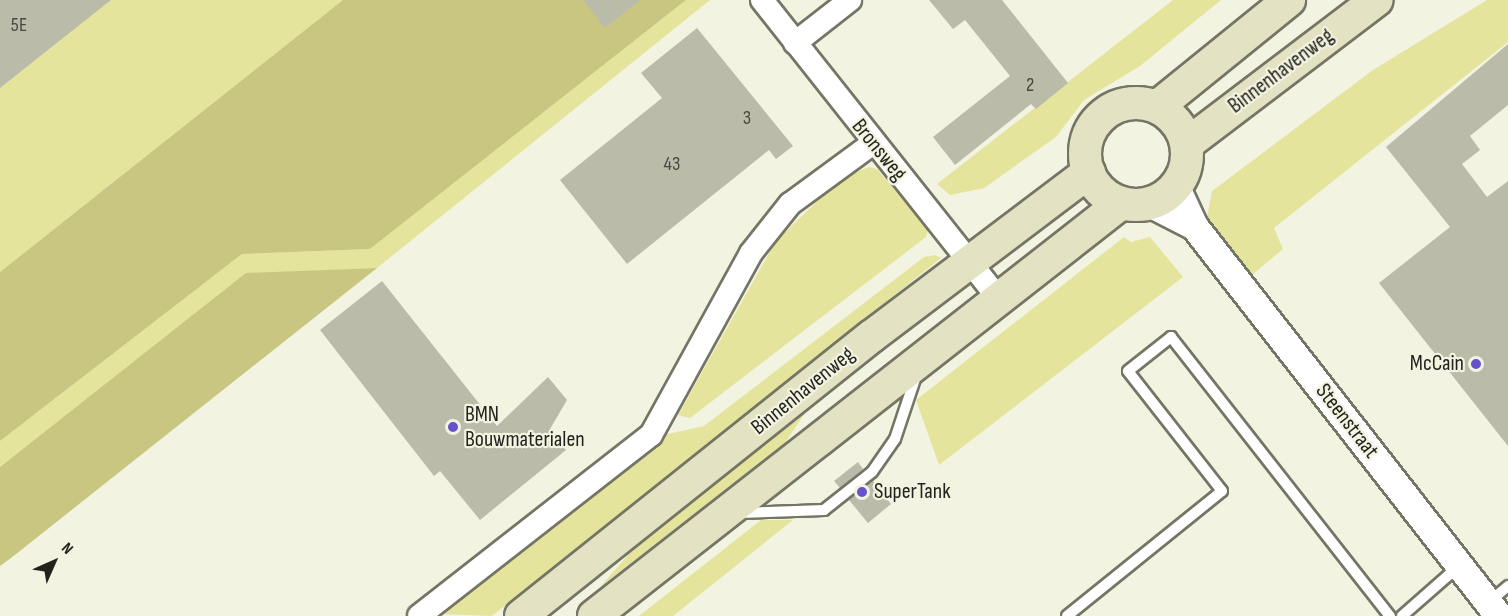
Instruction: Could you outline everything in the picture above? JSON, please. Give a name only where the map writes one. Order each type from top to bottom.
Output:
[{"type":"main road","points":[[1157,107],[1289,0]]},
{"type":"main road","name":"Binnenhavenweg","points":[[1187,144],[1377,0]]},
{"type":"main road","points":[[594,616],[922,363],[999,299],[1134,204],[1176,185],[1185,166],[1187,144],[1176,122],[1157,107],[1139,103],[1103,116],[1087,137],[1089,172],[1134,204]]},
{"type":"main road","name":"Binnenhavenweg","points":[[521,616],[968,261],[1089,172]]},
{"type":"street","name":"Bronsweg","points":[[762,0],[999,299]]},
{"type":"street","points":[[795,43],[850,0]]},
{"type":"street","points":[[419,616],[651,435],[751,253],[790,204],[873,142]]},
{"type":"street","name":"Steenstraat","points":[[1176,185],[1194,226],[1460,565],[1498,602]]},
{"type":"street","name":"Steenstraat","points":[[1134,204],[1194,226]]},
{"type":"lane","points":[[1067,616],[1222,491],[1128,371],[1171,337],[1390,616]]},
{"type":"lane","points":[[722,516],[824,510],[832,504],[872,472],[894,439],[922,363]]},
{"type":"lane","points":[[1401,616],[1460,565]]},
{"type":"shaded area","points":[[96,0],[343,0],[0,272],[0,73]]},
{"type":"shaded area","points":[[343,0],[686,0],[370,249],[242,254],[0,441],[0,272]]},
{"type":"shaded area","points":[[686,0],[710,0],[377,268],[246,274],[0,467],[0,441],[242,254],[370,249]]},
{"type":"shaded area","points":[[1173,0],[1221,0],[1140,66],[1084,100],[1056,137],[984,188],[950,195],[937,184]]},
{"type":"shaded area","points":[[1487,0],[1508,0],[1508,42],[1274,228],[1283,249],[1252,275],[1207,218],[1212,191],[1373,70]]},
{"type":"shaded area","points":[[869,167],[877,169],[928,230],[926,237],[690,418],[678,415],[776,241],[841,178]]},
{"type":"shaded area","points":[[1124,237],[1131,242],[1150,237],[1183,277],[939,465],[916,400]]},
{"type":"shaded area","points":[[935,255],[941,258],[492,616],[442,614],[668,434],[704,426],[924,257]]},
{"type":"shaded area","points":[[377,268],[0,566],[0,467],[246,273]]},
{"type":"shaded area","points":[[814,400],[784,444],[599,588],[665,513]]},
{"type":"shaded area","points":[[761,520],[793,520],[673,616],[639,616]]},
{"type":"building","points":[[0,0],[111,0],[0,88]]},
{"type":"building","points":[[583,0],[640,0],[605,28]]},
{"type":"building","points":[[929,0],[1002,0],[1068,83],[1036,109],[1031,104],[955,165],[933,137],[1010,76],[965,20],[953,29]]},
{"type":"building","points":[[697,28],[793,146],[776,159],[769,150],[627,264],[560,180],[662,98],[641,73]]},
{"type":"building","name":"McCain","points":[[1508,44],[1508,105],[1470,136],[1480,150],[1462,164],[1487,197],[1508,181],[1508,446],[1379,283],[1450,227],[1386,147]]},
{"type":"building","points":[[382,281],[497,426],[548,377],[567,400],[550,429],[566,450],[480,520],[440,471],[434,476],[320,330]]},
{"type":"building","points":[[858,462],[863,469],[840,488],[834,481]]},
{"type":"building","points":[[873,481],[891,504],[868,523],[849,500]]},
{"type":"place","name":"McCain","points":[[1476,364]]},
{"type":"place","name":"BMN Bouwmaterialen","points":[[453,427]]},
{"type":"place","name":"SuperTank","points":[[862,492]]}]
